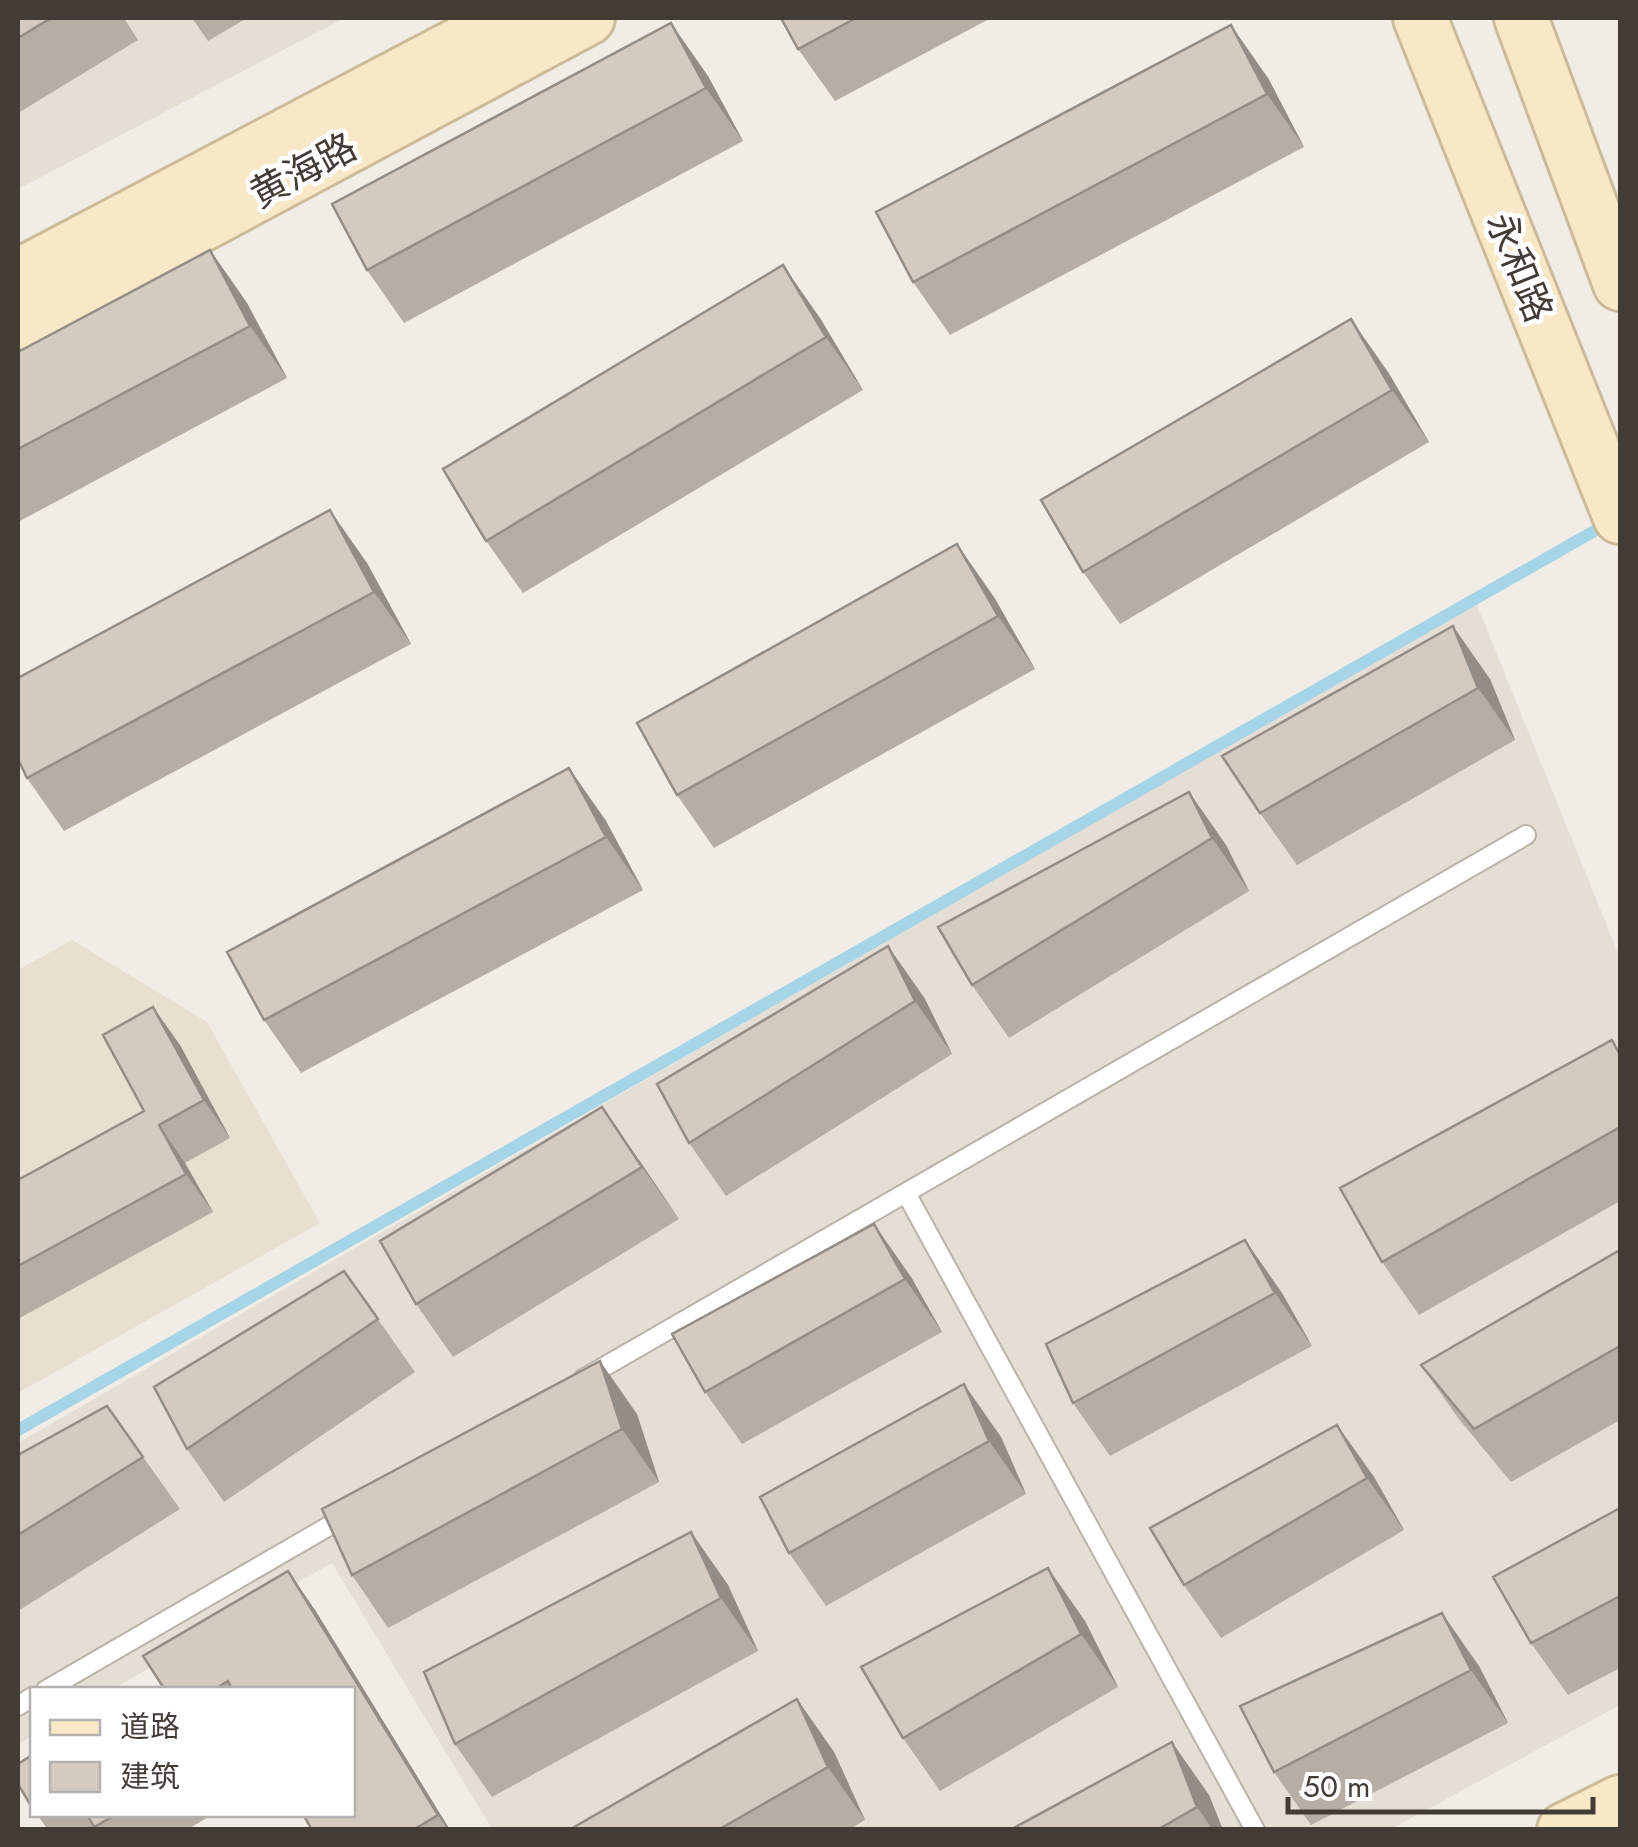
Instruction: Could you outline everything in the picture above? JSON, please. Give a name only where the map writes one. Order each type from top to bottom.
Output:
[{"type":"main road","name":"黄海路","points":[[18,276],[508,18]]},
{"type":"main road","name":"黄海路","points":[[18,322],[588,18]]},
{"type":"main road","name":"永和路","points":[[1420,18],[1617,509]]},
{"type":"main road","points":[[1521,18],[1620,284]]},
{"type":"main road","points":[[1564,1830],[1620,1802]]},
{"type":"lane","points":[[562,1392],[1526,834]]},
{"type":"lane","points":[[906,1193],[1255,1830]]},
{"type":"lane","points":[[51,1687],[356,1511]]},
{"type":"shaded area","points":[[18,18],[344,18],[18,189]]},
{"type":"shaded area","points":[[1475,600],[1620,958],[1620,1705],[1391,1829],[492,1829],[332,1563],[116,1687],[30,1687],[30,1737],[18,1744],[18,1443]]},
{"type":"shaded area","points":[[72,940],[207,1022],[320,1223],[18,1393],[18,970]]},
{"type":"building","points":[[18,18],[51,18],[18,38]]},
{"type":"building","points":[[781,18],[856,18],[798,49]]},
{"type":"building","points":[[671,23],[706,88],[367,270],[332,204]]},
{"type":"building","points":[[1231,25],[1267,94],[913,282],[876,212]]},
{"type":"building","points":[[210,250],[250,326],[18,449],[18,352]]},
{"type":"building","points":[[783,265],[826,337],[486,541],[443,469]]},
{"type":"building","points":[[1351,319],[1392,390],[1083,572],[1041,500]]},
{"type":"building","points":[[330,510],[374,592],[27,778],[18,759],[18,678]]},
{"type":"building","points":[[957,544],[998,616],[677,795],[637,723]]},
{"type":"building","points":[[1453,626],[1478,688],[1260,813],[1222,756]]},
{"type":"building","points":[[569,768],[606,837],[264,1020],[227,952]]},
{"type":"building","points":[[1189,792],[1212,838],[972,985],[938,927]]},
{"type":"building","points":[[888,946],[915,1001],[689,1143],[657,1084]]},
{"type":"building","points":[[153,1007],[204,1100],[159,1125],[186,1174],[18,1266],[18,1180],[144,1111],[103,1035]]},
{"type":"building","points":[[1612,1040],[1620,1055],[1620,1127],[1382,1262],[1340,1188]]},
{"type":"building","points":[[602,1107],[642,1167],[416,1304],[380,1241]]},
{"type":"building","points":[[874,1224],[905,1279],[705,1392],[672,1334]]},
{"type":"building","points":[[1245,1240],[1275,1293],[1073,1403],[1046,1344]]},
{"type":"building","points":[[1620,1250],[1620,1346],[1474,1429],[1421,1365]]},
{"type":"building","points":[[344,1271],[378,1319],[187,1449],[154,1387]]},
{"type":"building","points":[[600,1361],[622,1429],[352,1575],[322,1509]]},
{"type":"building","points":[[964,1384],[989,1441],[789,1553],[760,1497]]},
{"type":"building","points":[[107,1406],[143,1457],[18,1535],[18,1455]]},
{"type":"building","points":[[1337,1425],[1367,1478],[1184,1585],[1150,1528]]},
{"type":"building","points":[[1620,1508],[1620,1596],[1531,1643],[1493,1577]]},
{"type":"building","points":[[691,1532],[721,1598],[455,1744],[424,1672]]},
{"type":"building","points":[[1048,1568],[1081,1634],[903,1738],[861,1667]]},
{"type":"building","points":[[288,1571],[438,1815],[413,1830],[312,1830],[305,1817],[355,1817],[355,1687],[231,1687],[228,1681],[218,1687],[163,1687],[143,1656]]},
{"type":"building","points":[[1442,1613],[1471,1670],[1274,1772],[1240,1706]]},
{"type":"building","points":[[797,1699],[828,1767],[718,1830],[569,1830]]},
{"type":"building","points":[[1172,1742],[1197,1807],[1157,1830],[1010,1830]]},
{"type":"building","points":[[30,1756],[30,1804],[18,1784],[18,1764]]},
{"type":"building","points":[[89,1817],[112,1817],[94,1827]]},
{"type":"waterway","points":[[18,1430],[1610,522]]}]
